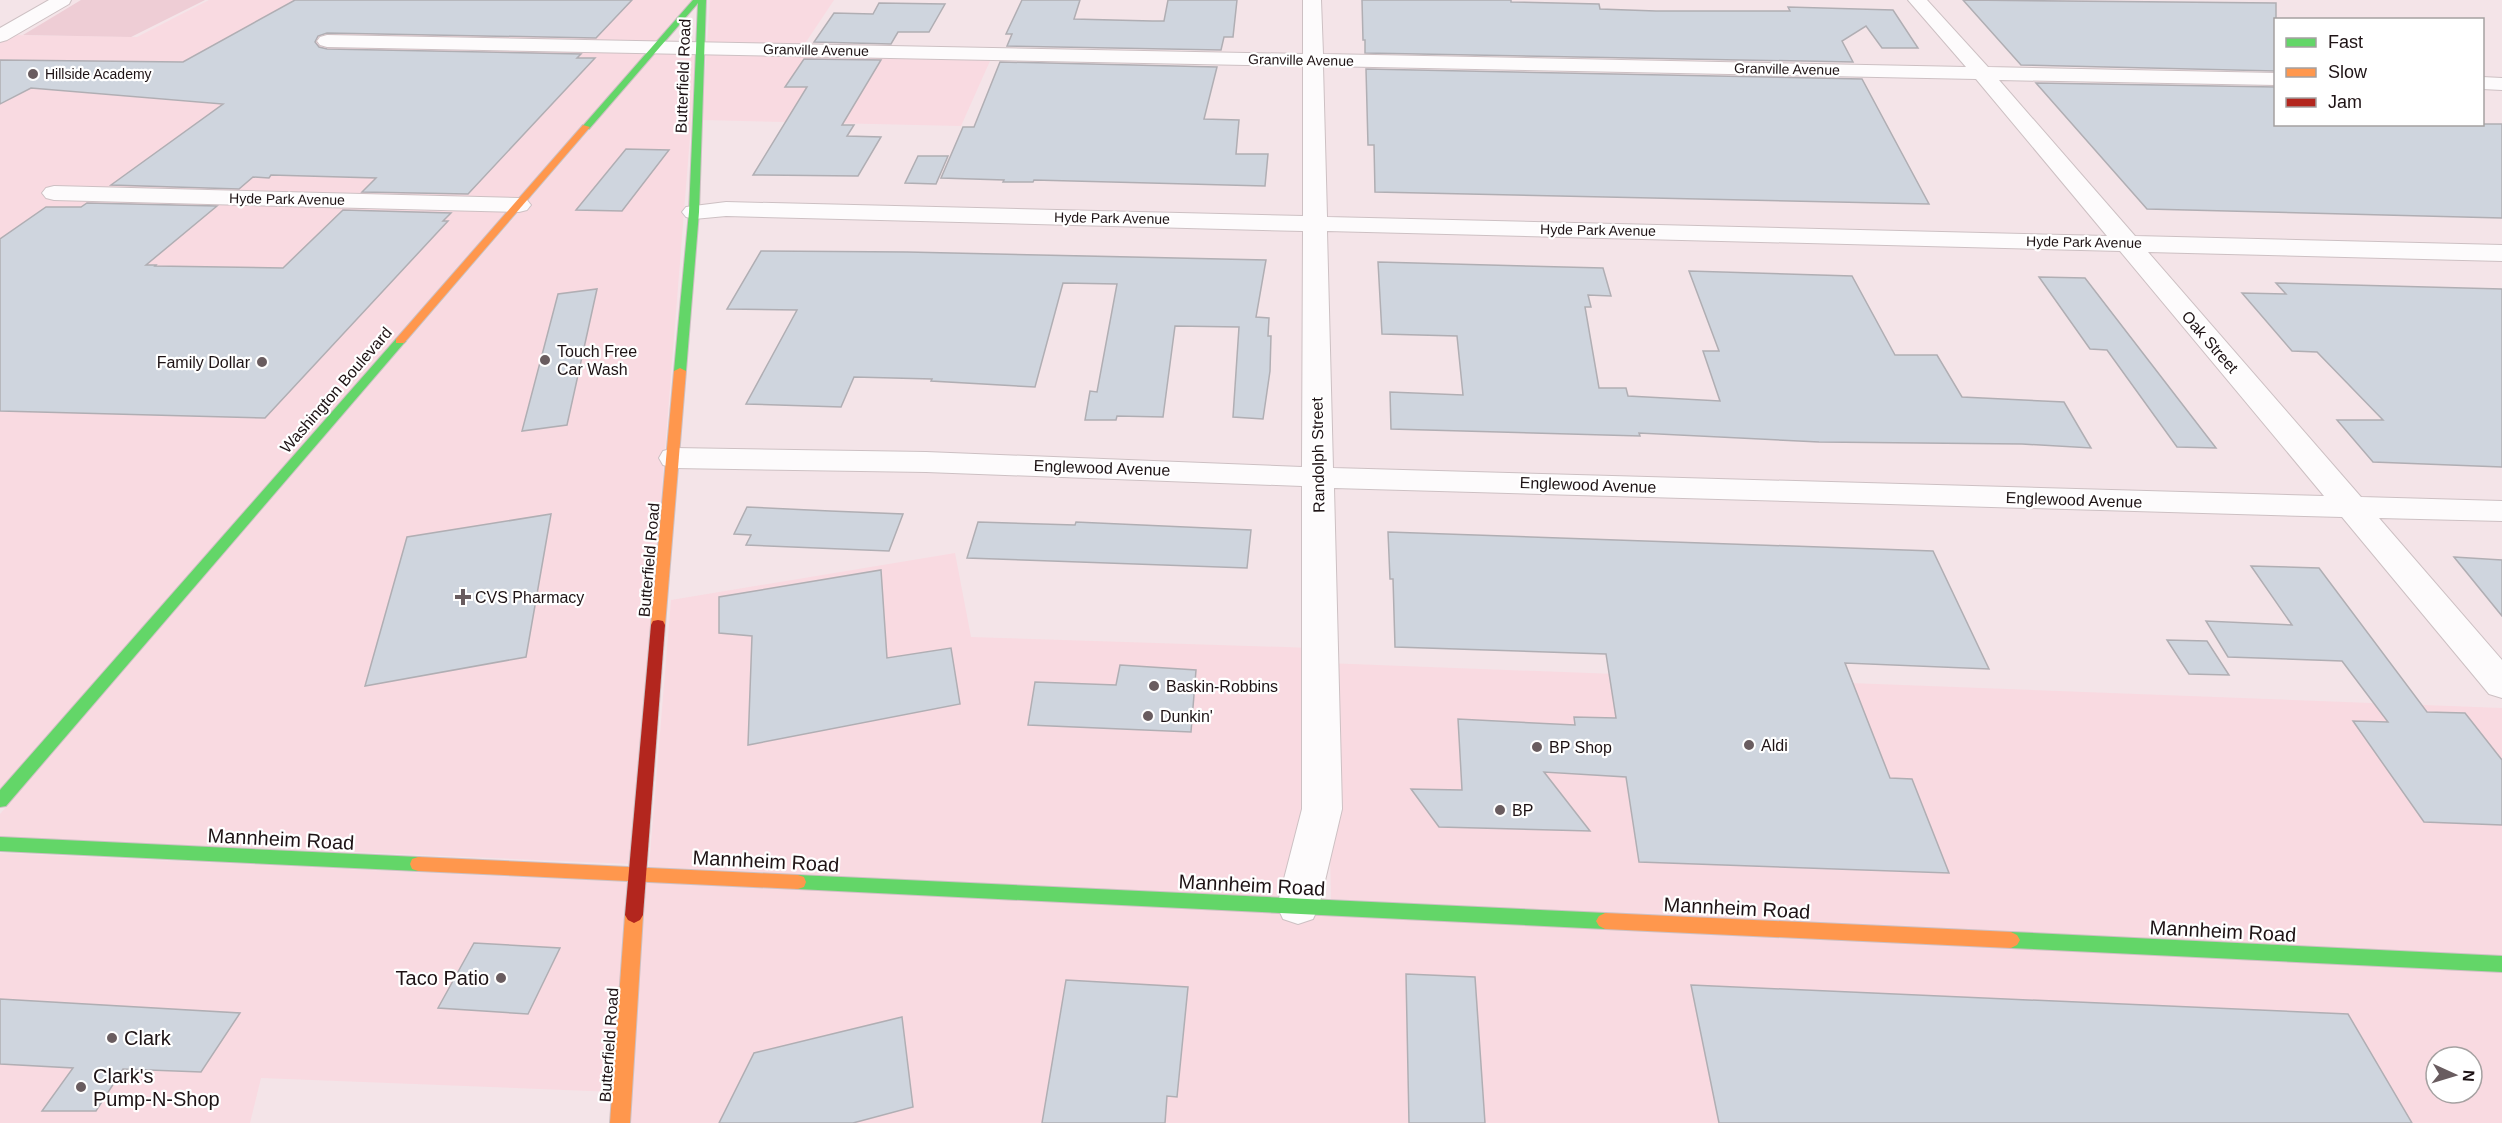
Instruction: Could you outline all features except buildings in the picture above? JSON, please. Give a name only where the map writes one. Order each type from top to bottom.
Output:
[{"type":"main road","name":"Washington Boulevard","points":[[0,801],[697,0]]},
{"type":"main road","name":"Butterfield Road","points":[[620,1123],[638,875],[694,212],[702,0]]},
{"type":"main road","name":"Mannheim Road","points":[[0,844],[2502,964]]},
{"type":"street","points":[[1,34],[62,0]]},
{"type":"street","name":"Randolph Street","points":[[1298,906],[1322,809],[1312,0]]},
{"type":"street","name":"Oak Street","points":[[1917,0],[1982,73],[2502,684]]},
{"type":"street","name":"Granville Avenue","points":[[327,40],[2274,79]]},
{"type":"street","points":[[2484,83],[2502,84]]},
{"type":"street","name":"Hyde Park Avenue","points":[[54,193],[519,205]]},
{"type":"street","name":"Hyde Park Avenue","points":[[694,212],[726,209],[2502,253]]},
{"type":"street","name":"Englewood Avenue","points":[[674,458],[903,462],[2071,500],[2502,511]]},
{"type":"shaded area","points":[[81,0],[205,0],[131,37],[23,35]]},
{"type":"shaded area","points":[[209,0],[694,0],[0,795],[0,39],[8,35],[137,37]]},
{"type":"shaded area","points":[[710,0],[834,0],[802,48],[994,52],[961,126],[702,120]]},
{"type":"shaded area","points":[[659,49],[697,49],[632,864],[0,837],[0,814]]},
{"type":"shaded area","points":[[955,553],[971,637],[1313,648],[1313,899],[649,867],[671,600]]},
{"type":"shaded area","points":[[1326,663],[2502,708],[2502,957],[1331,899]]},
{"type":"shaded area","points":[[0,853],[630,882],[615,1092],[261,1078],[250,1123],[0,1123]]},
{"type":"shaded area","points":[[644,882],[2502,966],[2502,1123],[628,1123]]},
{"type":"traffic: fast","points":[[586,127],[697,0]]},
{"type":"traffic: fast","points":[[680,371],[694,212],[702,0]]},
{"type":"traffic: fast","points":[[0,801],[400,341]]},
{"type":"traffic: fast","points":[[0,844],[418,864]]},
{"type":"traffic: fast","points":[[798,882],[1605,921]]},
{"type":"traffic: fast","points":[[2011,940],[2502,964]]},
{"type":"traffic: slow","points":[[400,341],[586,127]]},
{"type":"traffic: slow","points":[[658,625],[680,371]]},
{"type":"traffic: slow","points":[[418,864],[798,882]]},
{"type":"traffic: slow","points":[[620,1123],[634,915]]},
{"type":"traffic: slow","points":[[1605,921],[2011,940]]},
{"type":"traffic: jam","points":[[634,915],[658,625]]},
{"type":"place","name":"Hillside Academy","points":[[33,74]]},
{"type":"place","name":"Touch Free Car Wash","points":[[545,360]]},
{"type":"place","name":"Family Dollar","points":[[262,362]]},
{"type":"place","name":"CVS Pharmacy","points":[[463,597]]},
{"type":"place","name":"Baskin-Robbins","points":[[1154,686]]},
{"type":"place","name":"Dunkin'","points":[[1148,716]]},
{"type":"place","name":"Aldi","points":[[1749,745]]},
{"type":"place","name":"BP Shop","points":[[1537,747]]},
{"type":"place","name":"BP","points":[[1500,810]]},
{"type":"place","name":"Taco Patio","points":[[501,978]]},
{"type":"place","name":"Clark","points":[[112,1038]]},
{"type":"place","name":"Clark's Pump-N-Shop","points":[[81,1087]]}]
